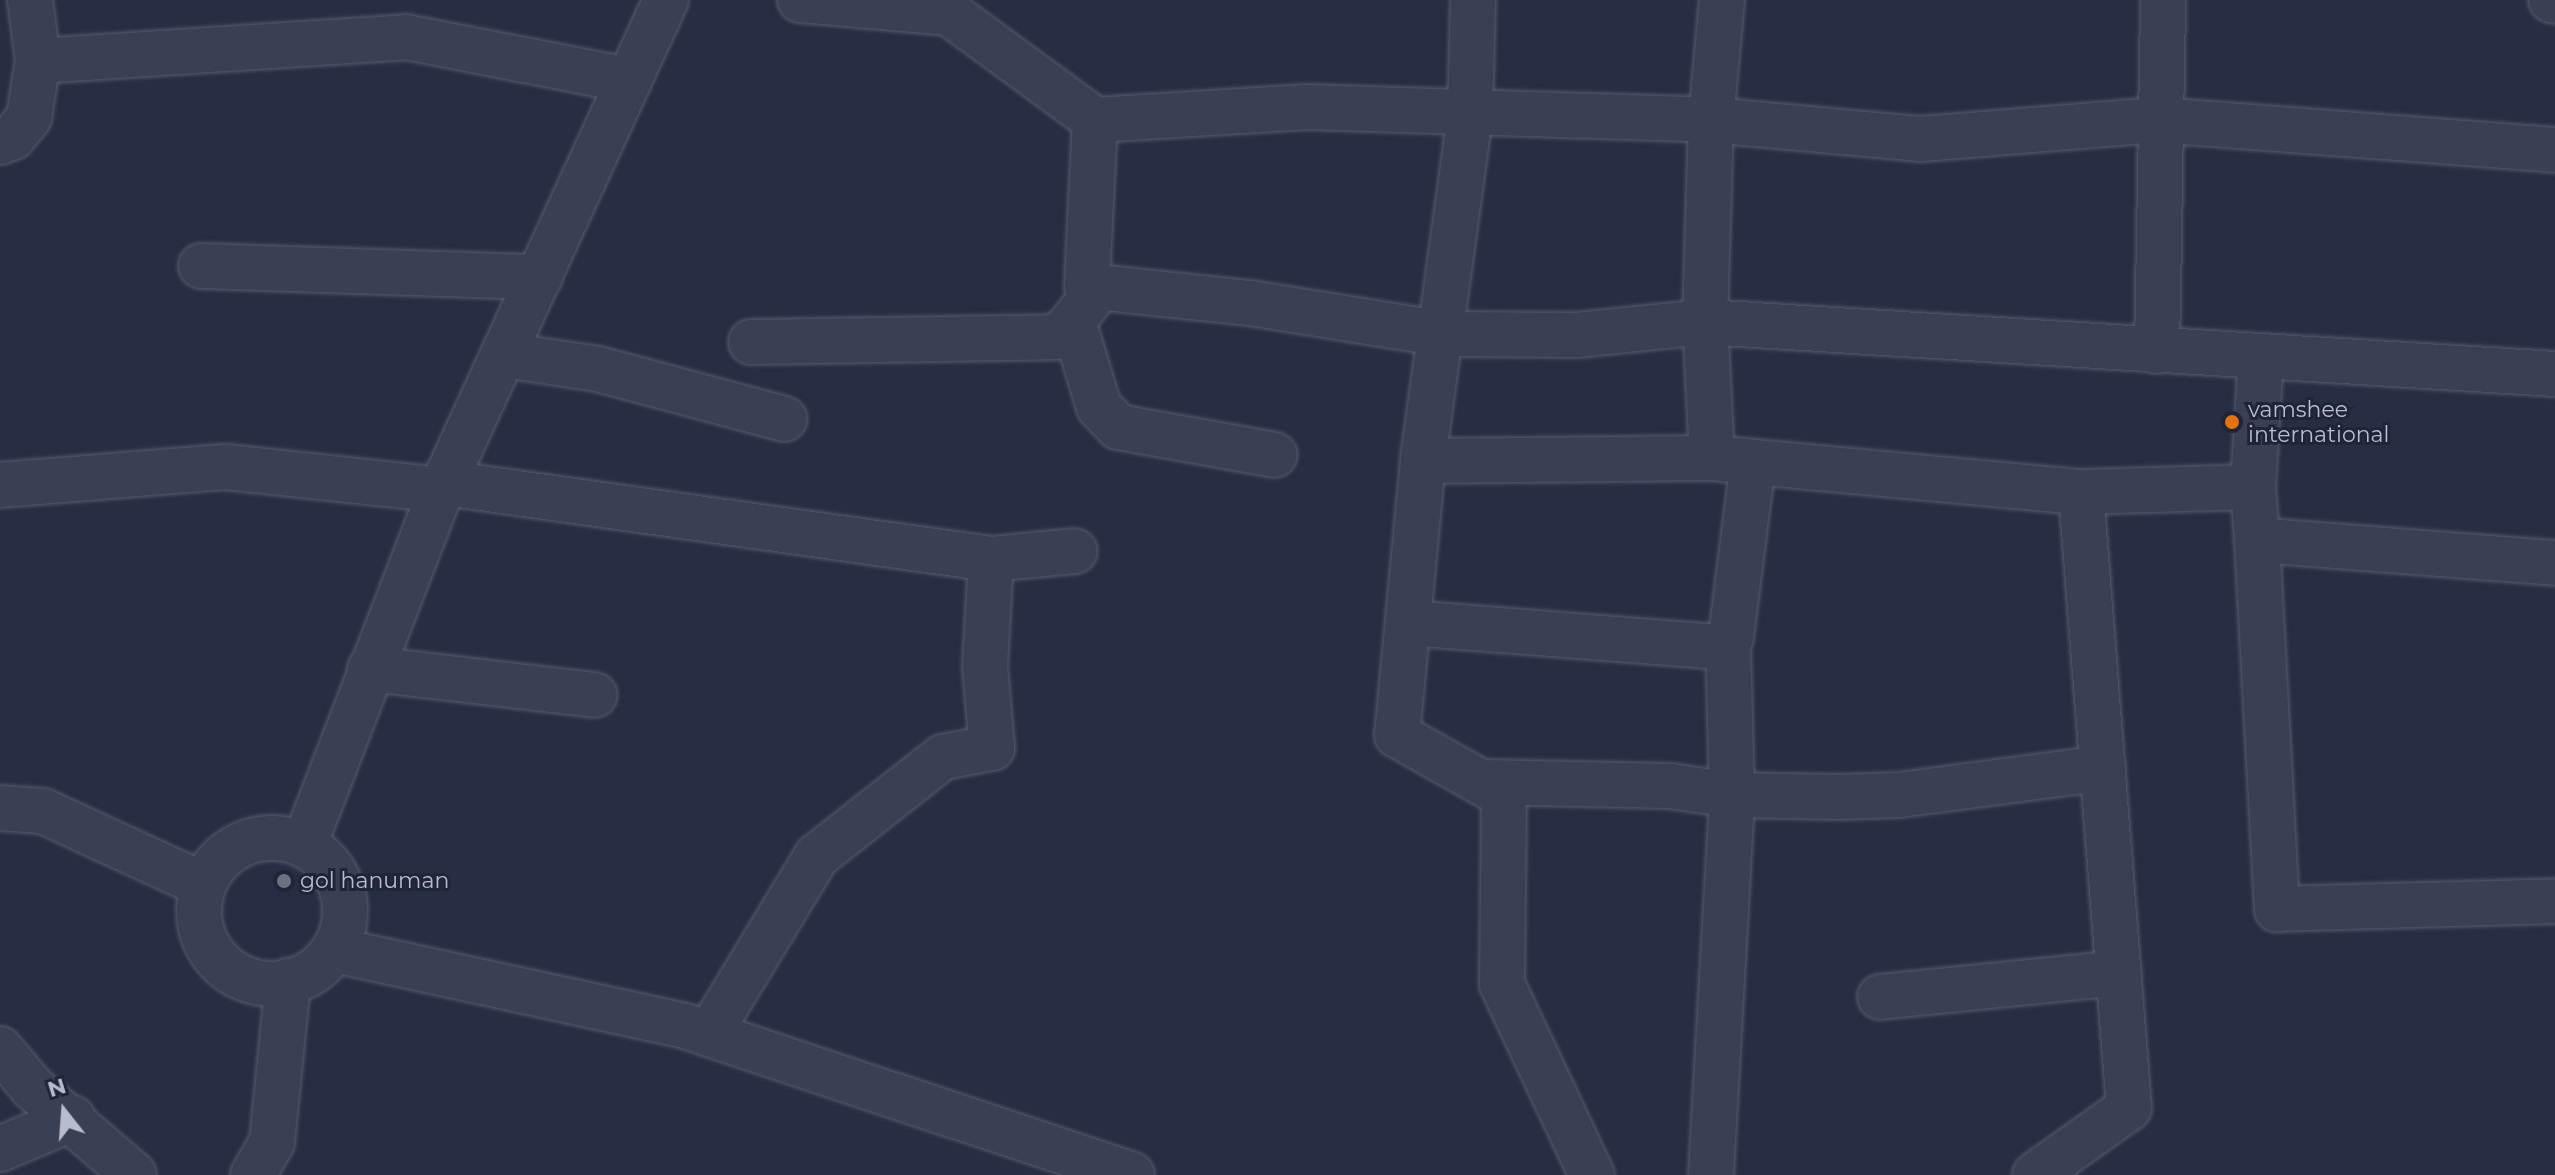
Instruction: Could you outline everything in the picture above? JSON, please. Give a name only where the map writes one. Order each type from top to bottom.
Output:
[{"type":"street","points":[[0,142],[13,137],[29,117],[38,61],[30,0]]},
{"type":"street","points":[[304,845],[443,487],[666,0]]},
{"type":"street","points":[[800,0],[949,13],[1095,120],[1307,107],[1470,116],[1711,120],[1921,139],[2158,120],[2555,150]]},
{"type":"street","points":[[1473,0],[1470,116],[1444,334],[1423,461],[1397,735],[1504,795],[1502,984],[1592,1175]]},
{"type":"street","points":[[1711,1175],[1732,795],[1728,643],[1733,460],[1705,322],[1711,120],[1722,0]]},
{"type":"street","points":[[2157,351],[2158,120],[2163,0]]},
{"type":"street","points":[[38,61],[406,37],[628,80]]},
{"type":"street","points":[[1095,120],[1086,304],[1099,407],[1118,427],[1275,455]]},
{"type":"street","points":[[201,266],[540,277]]},
{"type":"street","points":[[751,342],[1054,337],[1086,304],[1250,303],[1444,334],[1577,335],[1705,322],[2555,374]]},
{"type":"street","points":[[504,355],[598,369],[784,419]]},
{"type":"street","points":[[2261,356],[2253,487],[2277,909],[2555,901]]},
{"type":"street","points":[[1423,461],[1733,460],[2081,492],[2253,487]]},
{"type":"street","points":[[0,485],[226,467],[443,487],[991,559],[1075,551]]},
{"type":"street","points":[[2035,1175],[2129,1108],[2081,492]]},
{"type":"street","points":[[2257,540],[2555,563]]},
{"type":"street","points":[[709,1034],[817,856],[943,757],[992,748],[985,666],[991,559]]},
{"type":"street","points":[[1408,623],[1713,649],[1728,643]]},
{"type":"street","points":[[370,669],[594,695]]},
{"type":"street","points":[[1482,782],[1670,786],[1732,795],[1899,795],[2103,768]]},
{"type":"street","points":[[0,808],[43,811],[203,885]]},
{"type":"street","points":[[281,838],[304,845],[325,859],[339,879],[344,927],[334,950],[318,968],[288,981],[249,980],[228,970],[212,953],[201,932],[203,885],[234,849],[257,840],[281,838]]},
{"type":"street","points":[[334,950],[709,1034],[1132,1175]]},
{"type":"street","points":[[1880,997],[2119,973]]},
{"type":"street","points":[[253,1175],[272,1142],[288,981]]},
{"type":"street","points":[[0,1049],[33,1088],[73,1118],[134,1175]]},
{"type":"street","points":[[0,1149],[73,1118]]},
{"type":"place","name":"vamshee international","points":[[2232,422]]},
{"type":"place","name":"gol hanuman","points":[[284,881]]}]
